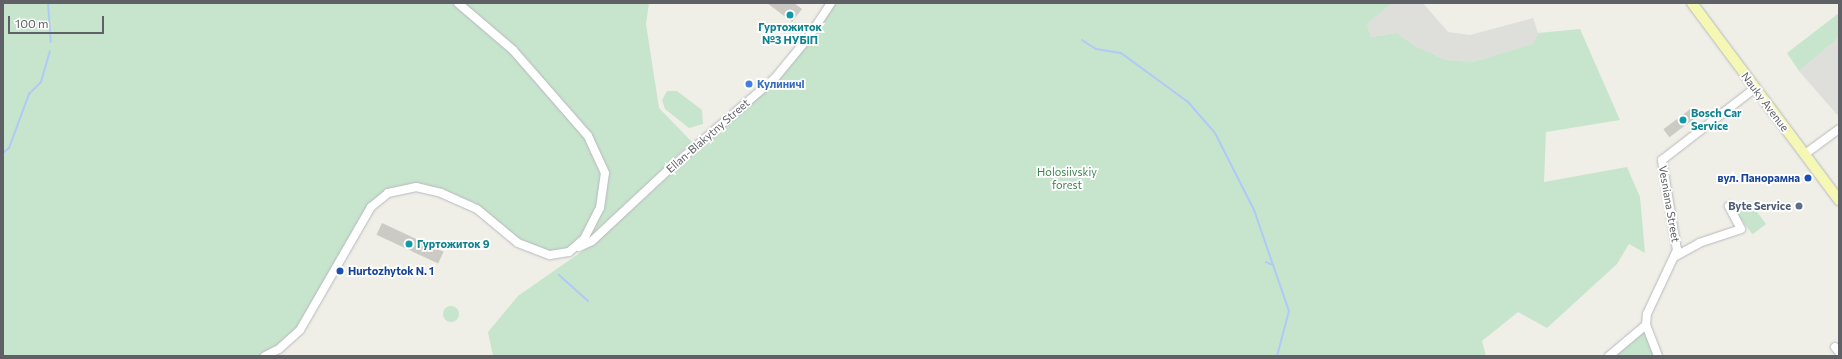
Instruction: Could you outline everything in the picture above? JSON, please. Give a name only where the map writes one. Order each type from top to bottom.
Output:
[{"type":"main road","name":"Nauky Avenue","points":[[1692,3],[1839,200]]},
{"type":"street","points":[[458,3],[513,50],[588,136],[605,173],[600,208],[584,239],[569,252]]},
{"type":"street","name":"Ellan-Blakytny Street","points":[[265,356],[279,349],[300,330],[371,207],[388,193],[416,187],[441,193],[477,209],[518,243],[550,256],[569,252],[592,242],[666,172],[775,78],[808,38],[831,3]]},
{"type":"street","name":"Vesniana Street","points":[[1646,325],[1647,314],[1676,256],[1675,232],[1662,160],[1755,88]]},
{"type":"street","points":[[1804,154],[1839,129]]},
{"type":"street","points":[[1676,256],[1699,243],[1741,230],[1729,206]]},
{"type":"street","points":[[1609,356],[1646,325],[1658,356]]},
{"type":"shaded area","points":[[1392,3],[1423,3],[1448,32],[1470,35],[1533,18],[1538,33],[1534,44],[1473,62],[1446,60],[1415,46],[1397,33],[1371,37],[1367,24]]},
{"type":"shaded area","points":[[1839,37],[1839,117],[1799,71]]},
{"type":"green space","points":[[3,3],[649,3],[646,24],[659,108],[692,142],[581,245],[551,253],[520,241],[479,207],[416,184],[368,206],[297,329],[278,346],[258,356],[3,356]]},
{"type":"green space","name":"Holosiivskiy forest","points":[[833,3],[1392,3],[1367,24],[1371,37],[1397,33],[1415,46],[1446,60],[1473,62],[1533,44],[1538,33],[1580,29],[1620,120],[1546,132],[1544,182],[1627,167],[1640,197],[1645,253],[1629,244],[1617,264],[1547,328],[1518,312],[1482,341],[1486,356],[493,356],[488,332],[518,296],[594,243],[776,80]]},
{"type":"green space","points":[[1839,13],[1839,37],[1799,71],[1787,53]]},
{"type":"green space","points":[[667,91],[677,91],[702,110],[703,124],[689,128],[665,109],[662,100]]},
{"type":"green space","points":[[1751,204],[1766,224],[1752,234],[1737,214]]},
{"type":"green space","points":[[451,306],[457,308],[459,314],[457,320],[451,322],[445,320],[443,314],[445,308]]},
{"type":"green space","points":[[1639,331],[1649,334],[1658,356],[1611,356]]},
{"type":"building","name":"Гуртожиток №3 НУБіП","points":[[767,3],[794,3],[802,9],[792,22]]},
{"type":"building","name":"Bosch Car Service","points":[[1693,107],[1699,115],[1669,137],[1663,129]]},
{"type":"building","name":"Гуртожиток 9","points":[[382,223],[444,252],[438,264],[377,235]]},
{"type":"waterway","points":[[48,3],[51,42]]},
{"type":"waterway","points":[[1082,40],[1096,49],[1121,53],[1188,102],[1215,133],[1254,210],[1289,311],[1277,356]]},
{"type":"waterway","points":[[3,153],[9,148],[29,94],[41,82],[50,51]]},
{"type":"waterway","points":[[1266,262],[1273,265]]},
{"type":"waterway","points":[[559,275],[588,301]]},
{"type":"place","name":"Гуртожиток №3 НУБіП","points":[[790,15]]},
{"type":"place","name":"Кулиничі","points":[[749,84]]},
{"type":"place","name":"Bosch Car Service","points":[[1683,120]]},
{"type":"place","name":"вул. Панорамна","points":[[1808,178]]},
{"type":"place","name":"Byte Service","points":[[1799,206]]},
{"type":"place","name":"Гуртожиток 9","points":[[409,244]]},
{"type":"place","name":"Hurtozhytok N. 1","points":[[340,271]]}]
